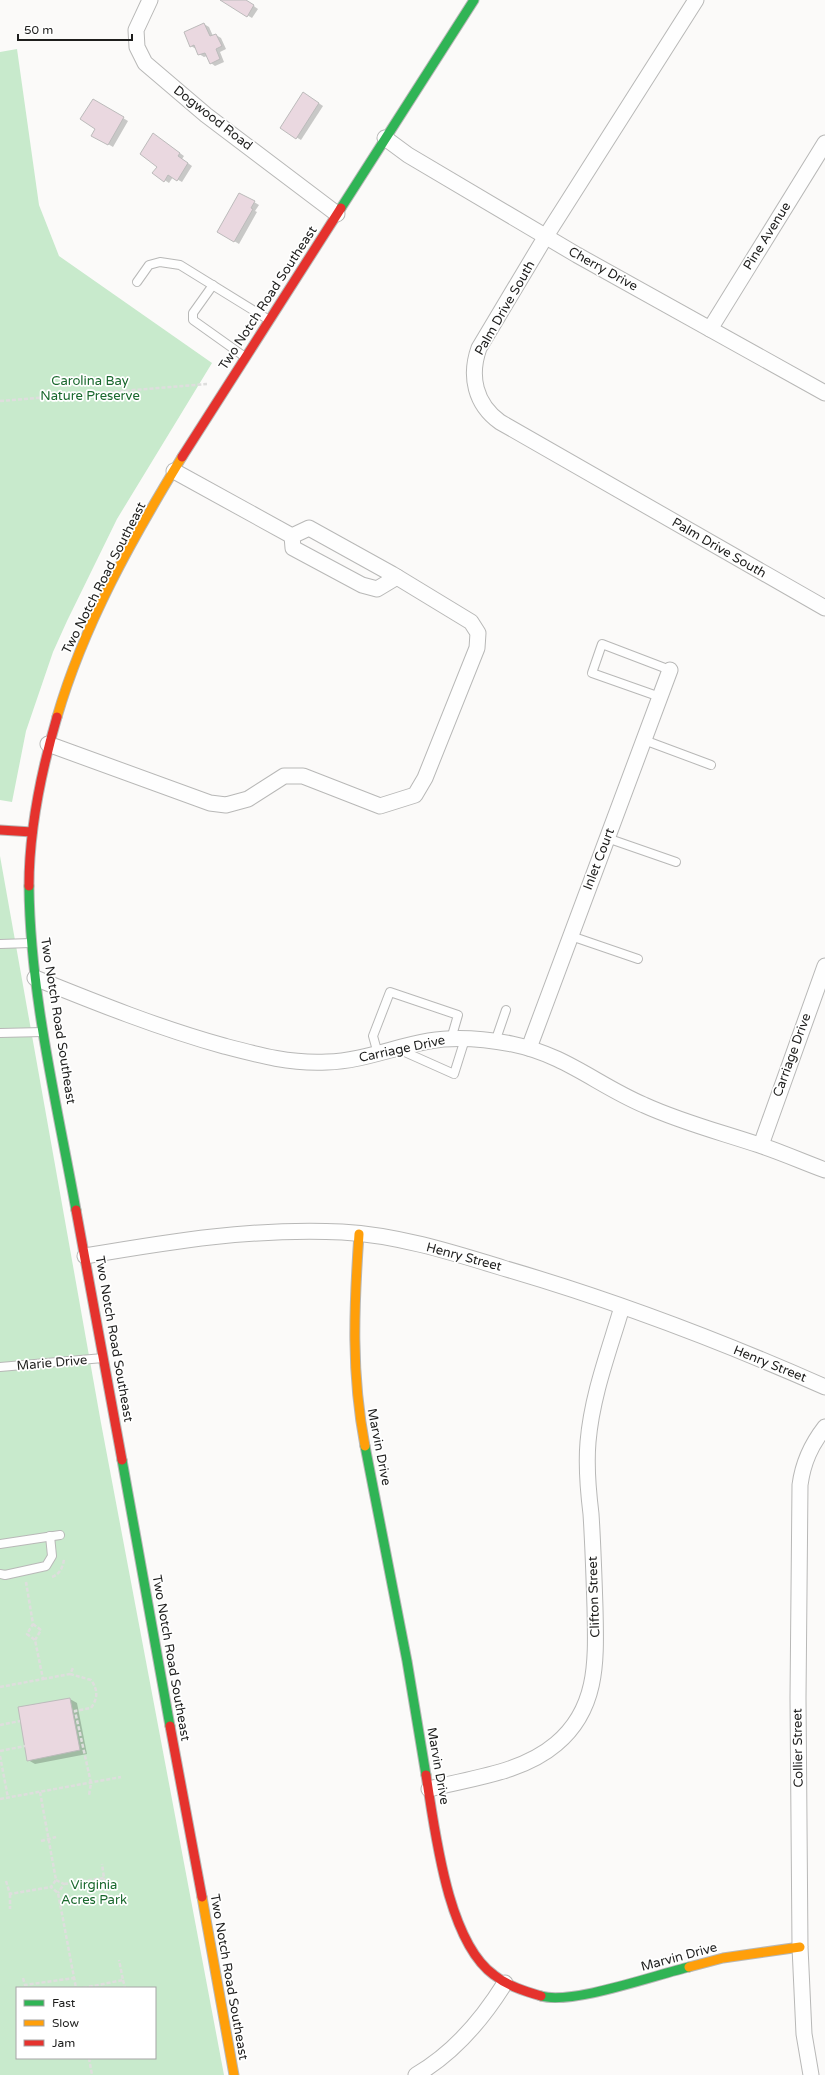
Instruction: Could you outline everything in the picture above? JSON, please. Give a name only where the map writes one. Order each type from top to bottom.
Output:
[{"type":"street","name":"Dogwood Road","points":[[150,0],[136,30],[136,47],[145,63],[206,115],[337,214]]},
{"type":"street","name":"Two Notch Road Southeast","points":[[234,2075],[35,978],[29,901],[32,832],[36,801],[48,744],[62,697],[89,630],[140,530],[174,471],[228,385],[474,0]]},
{"type":"street","name":"Palm Drive South","points":[[696,0],[546,236],[479,348],[476,358],[475,384],[479,399],[485,408],[500,422],[825,608]]},
{"type":"street","name":"Cherry Drive","points":[[385,138],[408,155],[546,236],[825,393]]},
{"type":"street","name":"Pine Avenue","points":[[710,329],[825,143]]},
{"type":"street","points":[[174,471],[292,536]]},
{"type":"street","points":[[48,744],[210,803],[226,805],[248,799],[284,776],[303,776],[380,806],[415,794],[425,778],[477,648],[478,633],[471,622],[398,577],[309,528],[292,536]]},
{"type":"street","points":[[292,536],[293,548],[362,585],[377,589],[398,577]]},
{"type":"street","name":"Inlet Court","points":[[528,1048],[670,670]]},
{"type":"street","points":[[0,830],[32,832]]},
{"type":"street","name":"Carriage Drive","points":[[761,1145],[825,966]]},
{"type":"street","name":"Carriage Drive","points":[[35,978],[128,1015],[199,1039],[286,1061],[328,1062],[378,1054],[429,1041],[458,1039],[496,1042],[528,1048],[569,1063],[643,1105],[678,1119],[761,1145],[825,1170]]},
{"type":"street","name":"Henry Street","points":[[85,1256],[178,1240],[252,1232],[289,1231],[359,1234],[416,1244],[451,1252],[554,1282],[774,1365],[825,1387]]},
{"type":"street","name":"Marvin Drive","points":[[359,1234],[354,1288],[354,1361],[358,1413],[407,1661],[440,1860],[456,1916],[474,1955],[493,1975],[505,1983],[530,1994],[558,1998],[610,1989],[660,1974],[723,1958],[800,1947]]},
{"type":"street","name":"Clifton Street","points":[[429,1789],[504,1772],[532,1761],[557,1744],[572,1727],[587,1699],[595,1670],[596,1648],[593,1553],[588,1482],[588,1442],[597,1392],[622,1307]]},
{"type":"street","name":"Collier Street","points":[[811,2075],[804,2034],[800,1947],[798,1698],[800,1485],[802,1472],[808,1454],[825,1427]]},
{"type":"street","points":[[416,2075],[460,2042],[479,2022],[505,1983]]},
{"type":"lane","points":[[136,282],[149,265],[160,262],[168,262],[180,265],[269,320]]},
{"type":"lane","points":[[213,285],[193,313],[193,320],[246,357]]},
{"type":"lane","points":[[660,697],[592,673],[602,644],[670,670]]},
{"type":"lane","points":[[644,740],[711,765]]},
{"type":"lane","points":[[607,838],[676,862]]},
{"type":"lane","points":[[571,936],[638,959]]},
{"type":"lane","points":[[0,944],[32,943]]},
{"type":"lane","points":[[378,1054],[372,1036],[390,992],[458,1015],[458,1039],[454,1074],[398,1049]]},
{"type":"lane","points":[[496,1042],[506,1010]]},
{"type":"lane","points":[[0,1033],[44,1032]]},
{"type":"lane","name":"Marie Drive","points":[[0,1367],[104,1358]]},
{"type":"lane","points":[[0,1544],[60,1534]]},
{"type":"lane","points":[[0,1574],[5,1575],[46,1566],[52,1556],[50,1536]]},
{"type":"path","points":[[0,400],[211,383],[228,385]]},
{"type":"path","points":[[26,1582],[33,1624],[27,1634],[35,1640],[43,1679]]},
{"type":"path","points":[[33,1624],[42,1630],[35,1640]]},
{"type":"path","points":[[70,1674],[73,1668]]},
{"type":"path","points":[[0,1687],[70,1674],[91,1680],[96,1687],[97,1695],[91,1708],[75,1711],[91,1783],[89,1795]]},
{"type":"path","points":[[0,1725],[20,1721]]},
{"type":"path","points":[[0,1751],[24,1746]]},
{"type":"path","points":[[0,1756],[8,1798]]},
{"type":"path","points":[[0,1799],[121,1777]]},
{"type":"path","points":[[10,1894],[51,1887],[56,1880],[40,1792]]},
{"type":"path","points":[[42,1841],[48,1838],[56,1837]]},
{"type":"path","points":[[102,1864],[106,1891]]},
{"type":"path","points":[[56,1880],[64,1884],[104,1878]]},
{"type":"path","points":[[6,1881],[10,1894],[10,1909]]},
{"type":"path","points":[[58,1893],[64,1884]]},
{"type":"path","points":[[51,1887],[58,1893],[76,1987]]},
{"type":"path","points":[[119,1960],[125,1987]]},
{"type":"path","points":[[23,1978],[26,1987],[74,1978]]},
{"type":"path","points":[[88,1987],[123,1980]]},
{"type":"path","points":[[89,2059],[92,2075]]},
{"type":"green space","name":"Carolina Bay Nature Preserve","points":[[17,49],[39,205],[59,256],[212,363],[117,519],[67,621],[53,652],[26,731],[12,802],[0,800],[0,52]]},
{"type":"green space","name":"Virginia Acres Park","points":[[0,856],[101,1423],[224,2075],[0,2075]]},
{"type":"building","points":[[220,0],[246,0],[254,5],[247,17]]},
{"type":"building","points":[[204,23],[210,36],[216,34],[222,46],[216,49],[220,59],[210,64],[205,53],[198,55],[194,45],[190,47],[184,32]]},
{"type":"building","points":[[303,92],[319,103],[296,139],[280,128]]},
{"type":"building","points":[[93,99],[124,117],[108,145],[91,136],[95,129],[80,119]]},
{"type":"building","points":[[153,133],[180,153],[178,156],[188,163],[177,181],[168,175],[164,182],[152,173],[157,167],[140,154]]},
{"type":"building","points":[[239,193],[255,201],[251,208],[253,209],[234,242],[217,232]]},
{"type":"building","points":[[70,1698],[80,1750],[27,1761],[18,1707]]},
{"type":"traffic: fast","points":[[341,208],[474,0]]},
{"type":"traffic: fast","points":[[29,886],[34,968],[39,1008],[76,1210]]},
{"type":"traffic: fast","points":[[365,1446],[407,1661],[426,1775]]},
{"type":"traffic: fast","points":[[122,1460],[170,1726]]},
{"type":"traffic: fast","points":[[541,1996],[555,1998],[592,1993],[689,1967]]},
{"type":"traffic: slow","points":[[57,717],[68,682],[95,615],[145,519],[182,457]]},
{"type":"traffic: slow","points":[[359,1234],[355,1340],[357,1392],[365,1446]]},
{"type":"traffic: slow","points":[[202,1897],[234,2075]]},
{"type":"traffic: slow","points":[[689,1967],[723,1958],[800,1947]]},
{"type":"traffic: jam","points":[[182,457],[341,208]]},
{"type":"traffic: jam","points":[[29,886],[31,843],[37,800],[57,717]]},
{"type":"traffic: jam","points":[[0,830],[32,832]]},
{"type":"traffic: jam","points":[[76,1210],[122,1460]]},
{"type":"traffic: jam","points":[[170,1726],[202,1897]]},
{"type":"traffic: jam","points":[[426,1775],[439,1853],[446,1883],[454,1911],[465,1937],[478,1959],[499,1979],[522,1990],[541,1996]]}]
